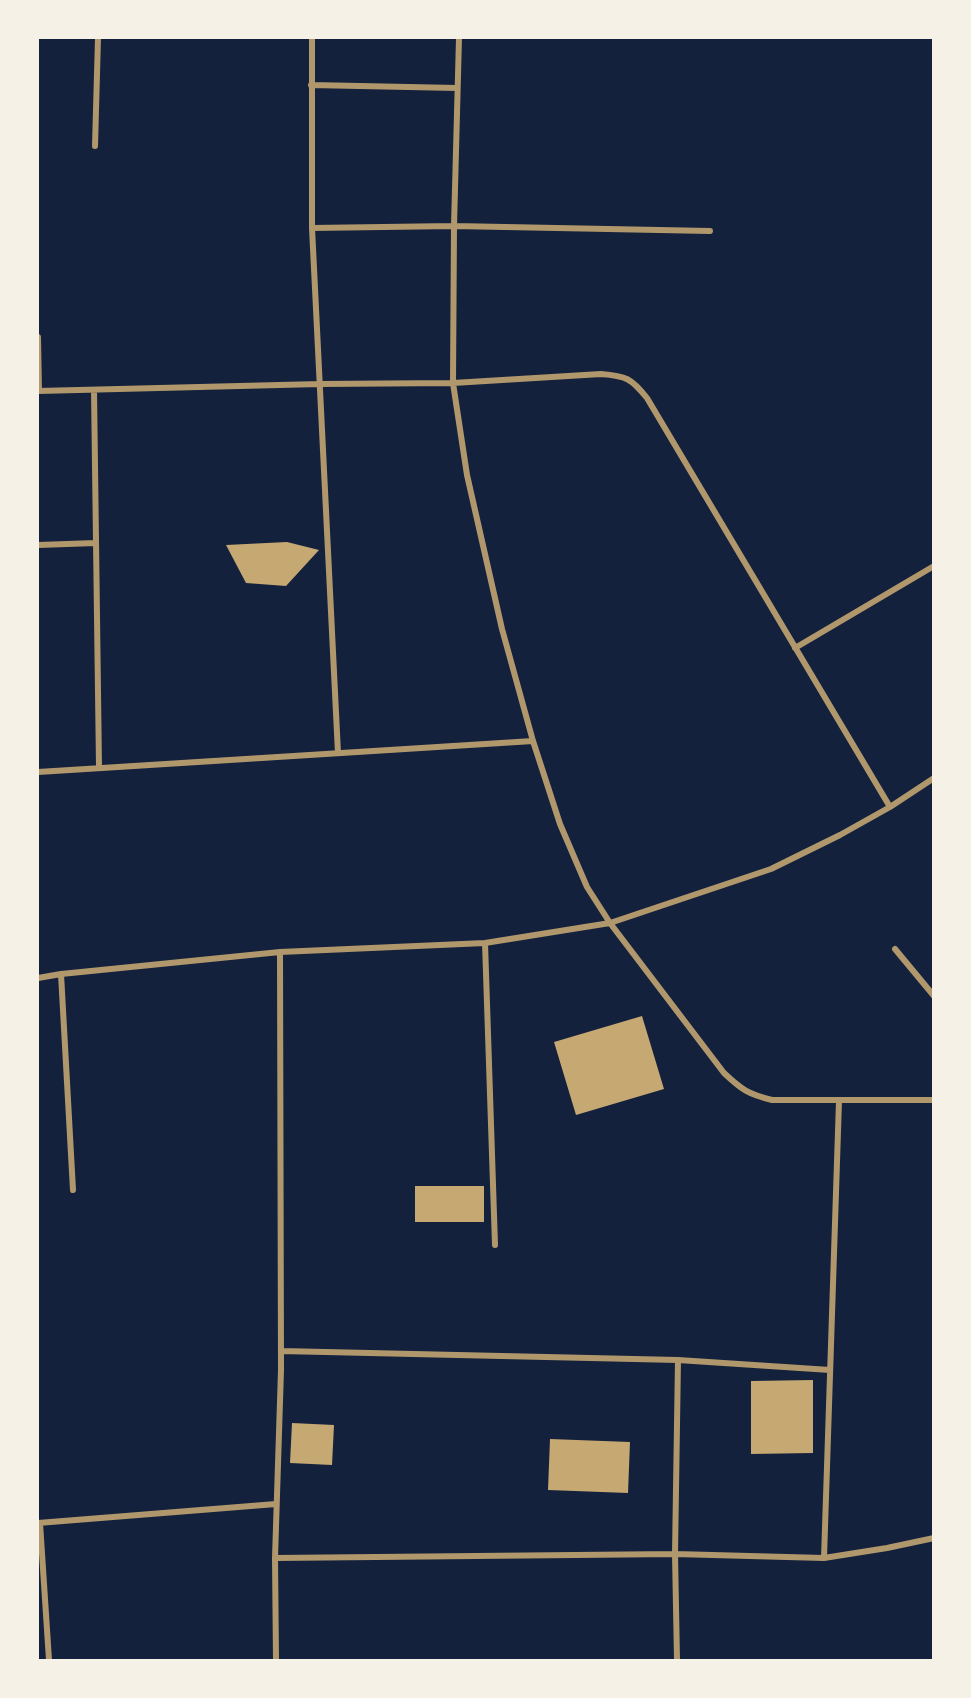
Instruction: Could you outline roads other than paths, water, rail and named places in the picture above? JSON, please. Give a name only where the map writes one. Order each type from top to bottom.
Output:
[{"type":"street","points":[[95,146],[98,38]]},
{"type":"street","points":[[312,38],[312,228],[338,753]]},
{"type":"street","points":[[459,38],[453,383],[467,475],[502,629],[533,741],[560,824],[587,887],[610,923],[724,1073],[749,1094],[772,1100],[933,1100]]},
{"type":"street","points":[[311,85],[457,88]]},
{"type":"street","points":[[312,228],[454,226],[710,231]]},
{"type":"street","points":[[38,337],[38,391],[453,383],[601,374],[621,376],[636,385],[647,398],[890,807]]},
{"type":"street","points":[[94,390],[99,767]]},
{"type":"street","points":[[38,545],[96,543]]},
{"type":"street","points":[[795,648],[933,566]]},
{"type":"street","points":[[38,772],[533,741]]},
{"type":"street","points":[[38,978],[280,952],[485,943],[610,923],[771,869],[840,836],[890,807],[933,778]]},
{"type":"street","points":[[485,943],[495,1245]]},
{"type":"street","points":[[895,949],[933,996]]},
{"type":"street","points":[[276,1660],[275,1558],[281,1352],[280,952]]},
{"type":"street","points":[[61,974],[73,1190]]},
{"type":"street","points":[[824,1558],[839,1101]]},
{"type":"street","points":[[281,1352],[678,1360],[830,1370]]},
{"type":"street","points":[[677,1660],[675,1554],[678,1360]]},
{"type":"street","points":[[49,1660],[39,1523],[276,1504]]},
{"type":"street","points":[[275,1558],[675,1554],[824,1558],[933,1538]]}]
